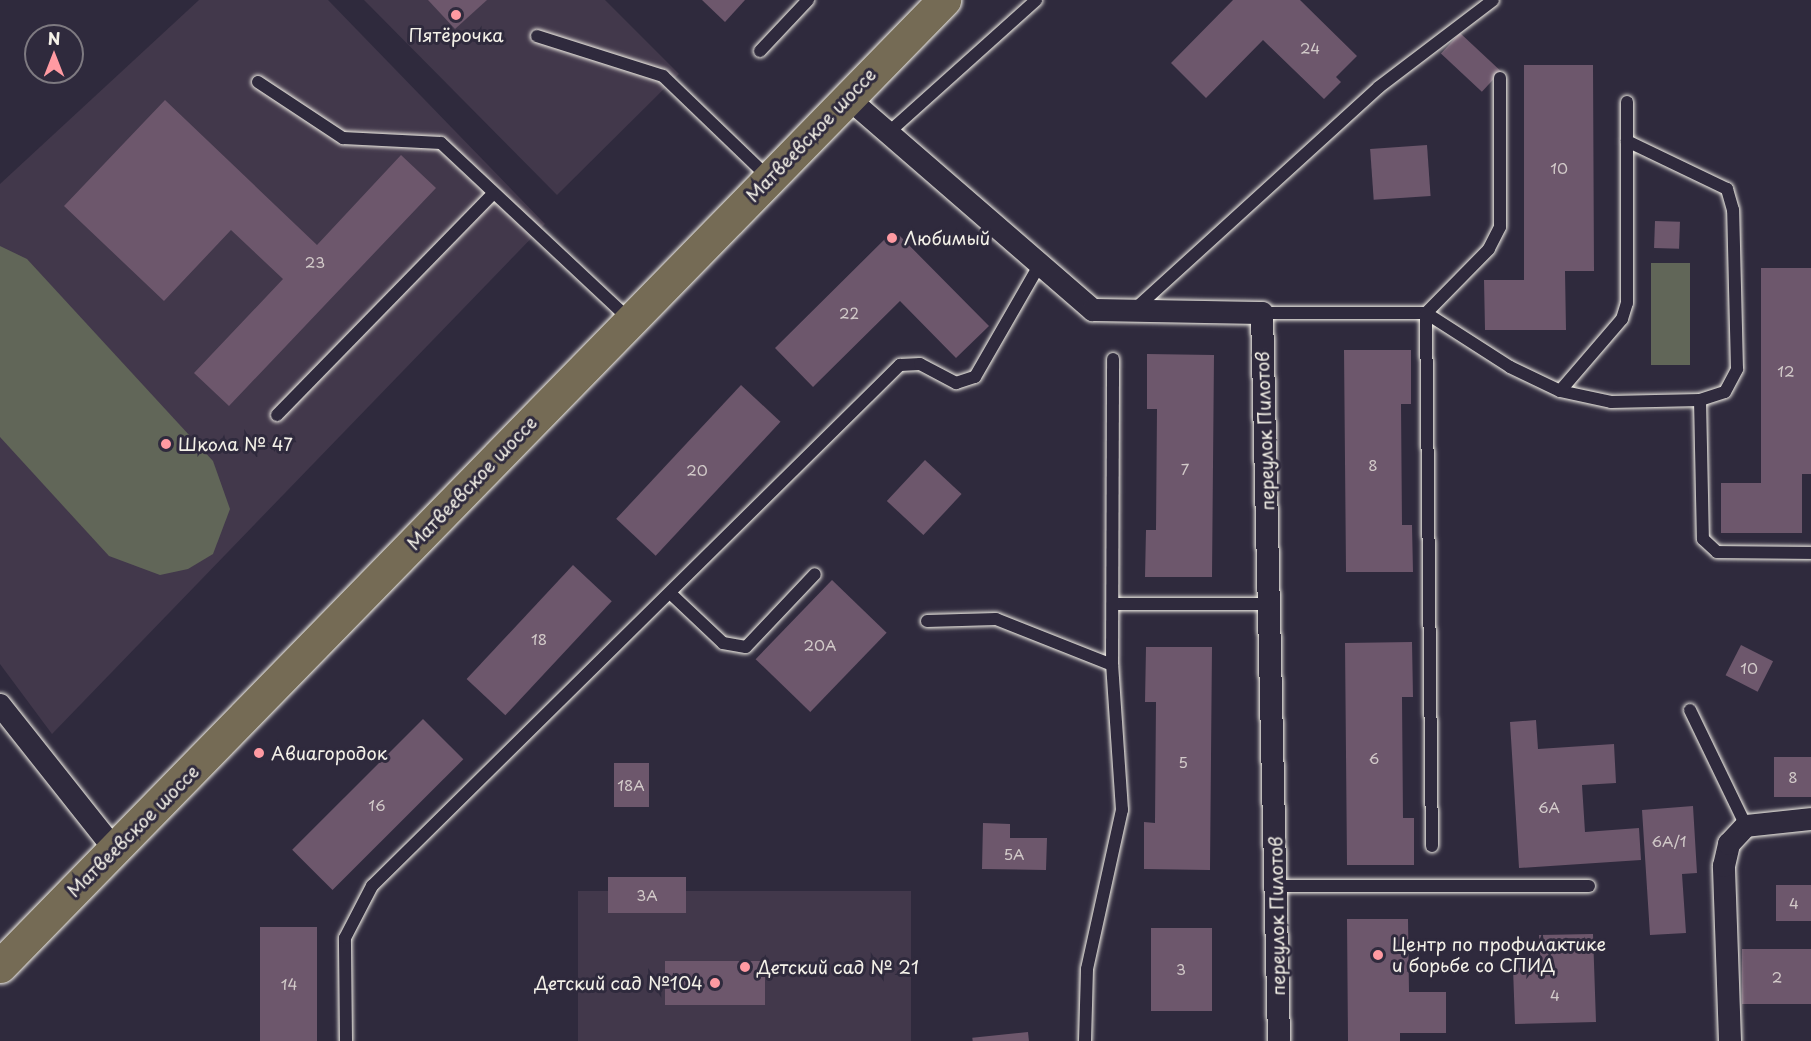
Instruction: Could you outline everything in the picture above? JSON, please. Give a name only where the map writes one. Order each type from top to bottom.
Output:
[{"type":"main road","name":"Матвеевское шоссе","points":[[0,966],[942,1]]},
{"type":"street","points":[[848,98],[1093,309],[1262,313]]},
{"type":"street","name":"переулок Пилотов","points":[[1262,313],[1279,1041]]},
{"type":"street","points":[[0,705],[114,849]]},
{"type":"street","points":[[1730,1041],[1724,866],[1729,844],[1746,826],[1811,819]]},
{"type":"lane","points":[[888,133],[1036,0]]},
{"type":"lane","points":[[1133,310],[1379,87],[1493,0]]},
{"type":"lane","points":[[760,51],[803,2]]},
{"type":"lane","points":[[537,36],[663,76],[769,177]]},
{"type":"lane","points":[[1432,846],[1426,313],[1489,249],[1500,227],[1500,78]]},
{"type":"lane","points":[[258,82],[343,138],[441,143],[631,320]]},
{"type":"lane","points":[[1560,391],[1622,319],[1628,303],[1627,102]]},
{"type":"lane","points":[[1262,313],[1426,313],[1510,367],[1560,391],[1611,402],[1700,400],[1725,392],[1737,369],[1733,210],[1727,189],[1627,141]]},
{"type":"lane","points":[[277,415],[494,193]]},
{"type":"lane","points":[[346,1041],[345,938],[372,886],[900,365],[920,364],[956,383],[975,376],[1040,264]]},
{"type":"lane","points":[[1085,1041],[1087,969],[1122,810],[1112,665],[1113,359]]},
{"type":"lane","points":[[1700,400],[1703,539],[1717,552],[1811,553]]},
{"type":"lane","points":[[670,593],[723,643],[746,647],[815,574]]},
{"type":"lane","points":[[1113,604],[1270,604]]},
{"type":"lane","points":[[927,621],[996,618],[1112,665]]},
{"type":"lane","points":[[1690,710],[1746,826]]},
{"type":"lane","points":[[1277,886],[1588,886]]},
{"type":"shaded area","name":"Школа № 47","points":[[199,0],[328,0],[545,224],[52,734],[0,664],[0,184]]},
{"type":"shaded area","points":[[364,0],[605,0],[679,74],[557,195]]},
{"type":"shaded area","name":"Детский сад № 21","points":[[578,891],[911,891],[911,1041],[578,1041]]},
{"type":"green space","points":[[0,246],[27,259],[213,461],[230,509],[213,554],[188,569],[160,575],[109,556],[0,437]]},
{"type":"green space","points":[[1651,263],[1690,263],[1690,365],[1651,365]]},
{"type":"building","name":"Пятёрочка","points":[[428,0],[487,0],[455,29]]},
{"type":"building","points":[[702,0],[745,0],[725,22]]},
{"type":"building","points":[[1233,0],[1300,0],[1357,56],[1336,77],[1341,82],[1324,99],[1263,40],[1206,98],[1171,63]]},
{"type":"building","points":[[1460,33],[1501,71],[1482,92],[1441,53]]},
{"type":"building","points":[[1524,65],[1593,65],[1594,271],[1565,271],[1566,330],[1485,330],[1484,280],[1524,280]]},
{"type":"building","points":[[165,100],[317,245],[401,155],[436,188],[229,406],[194,373],[283,279],[231,230],[164,301],[64,206]]},
{"type":"building","points":[[1427,145],[1431,196],[1374,200],[1370,149]]},
{"type":"building","points":[[1655,221],[1680,222],[1679,249],[1654,248]]},
{"type":"building","points":[[894,230],[989,326],[956,358],[900,301],[813,387],[775,348]]},
{"type":"building","points":[[1761,268],[1811,268],[1811,474],[1802,474],[1802,533],[1721,533],[1721,483],[1761,483]]},
{"type":"building","points":[[1344,350],[1411,350],[1411,404],[1401,404],[1402,525],[1412,525],[1413,572],[1346,572]]},
{"type":"building","points":[[1147,354],[1214,355],[1212,577],[1145,577],[1146,530],[1156,530],[1157,409],[1147,409]]},
{"type":"building","points":[[741,385],[780,422],[656,556],[616,519]]},
{"type":"building","points":[[925,460],[962,494],[923,535],[887,501]]},
{"type":"building","points":[[573,565],[612,601],[505,715],[467,679]]},
{"type":"building","points":[[832,580],[887,633],[810,712],[756,659]]},
{"type":"building","points":[[1412,642],[1413,697],[1402,697],[1403,818],[1414,818],[1414,865],[1347,865],[1345,643]]},
{"type":"building","points":[[1741,645],[1773,661],[1758,692],[1726,675]]},
{"type":"building","points":[[1146,647],[1212,647],[1210,870],[1144,869],[1144,822],[1155,823],[1156,702],[1145,702]]},
{"type":"building","points":[[423,719],[463,759],[332,890],[292,850]]},
{"type":"building","points":[[1536,720],[1538,749],[1614,744],[1616,783],[1582,785],[1585,832],[1639,828],[1641,860],[1519,868],[1510,722]]},
{"type":"building","points":[[1774,757],[1811,757],[1811,797],[1774,797]]},
{"type":"building","points":[[614,763],[649,763],[649,807],[614,807]]},
{"type":"building","points":[[1693,806],[1697,873],[1682,874],[1686,933],[1650,935],[1642,810]]},
{"type":"building","points":[[983,823],[1010,824],[1010,838],[1047,838],[1046,870],[982,869]]},
{"type":"building","points":[[608,877],[686,877],[686,913],[608,913]]},
{"type":"building","points":[[1776,885],[1811,885],[1811,921],[1776,921]]},
{"type":"building","name":"Центр по профилактике и борьбе со СПИД","points":[[1347,919],[1408,919],[1409,992],[1446,992],[1446,1033],[1400,1033],[1400,1041],[1348,1041]]},
{"type":"building","points":[[260,927],[317,927],[317,1041],[260,1041]]},
{"type":"building","points":[[1151,928],[1212,928],[1212,1011],[1151,1011]]},
{"type":"building","points":[[1593,934],[1596,1022],[1515,1024],[1513,968],[1541,967],[1539,935]]},
{"type":"building","points":[[1742,949],[1811,949],[1811,1004],[1742,1004]]},
{"type":"building","name":"Детский сад №104","points":[[665,961],[765,961],[765,1005],[665,1005]]},
{"type":"building","points":[[1028,1032],[1029,1041],[973,1041],[972,1038]]},
{"type":"place","name":"Пятёрочка","points":[[456,15]]},
{"type":"place","name":"Любимый","points":[[892,238]]},
{"type":"place","name":"Школа № 47","points":[[166,444]]},
{"type":"place","name":"Авиагородок","points":[[259,753]]},
{"type":"place","name":"Центр по профилактике и борьбе со СПИД","points":[[1378,955]]},
{"type":"place","name":"Детский сад № 21","points":[[745,967]]},
{"type":"place","name":"Детский сад №104","points":[[715,983]]}]
